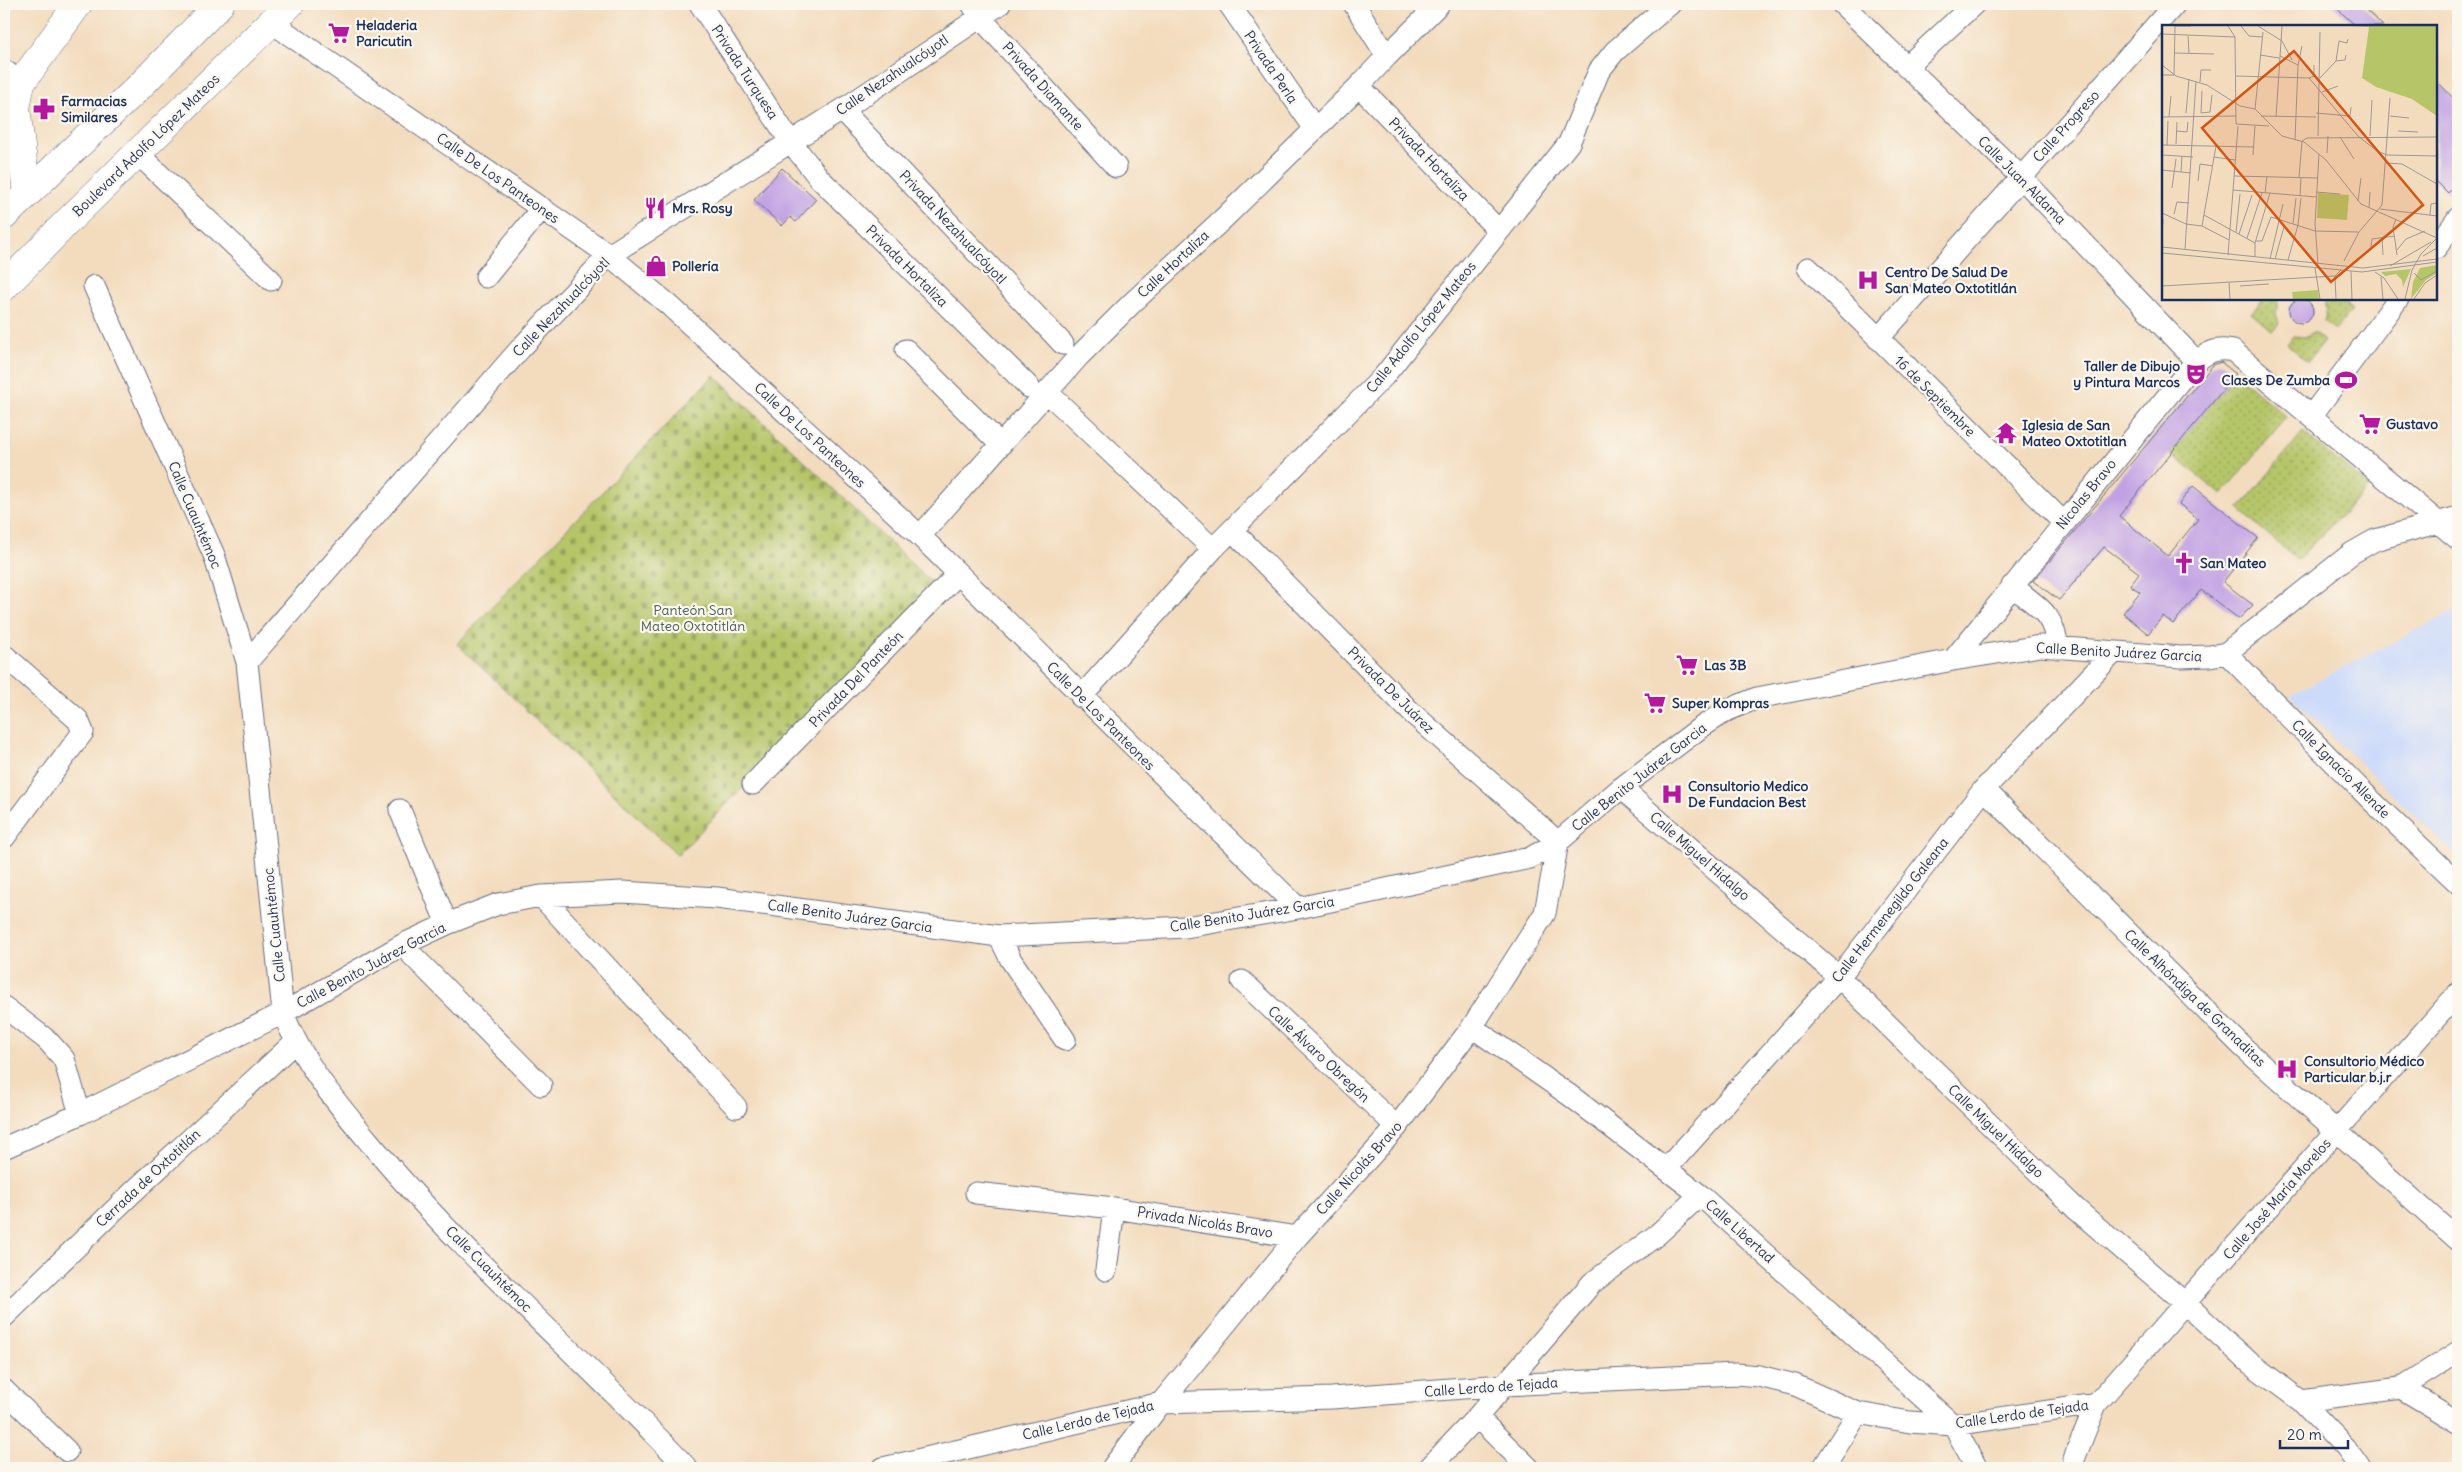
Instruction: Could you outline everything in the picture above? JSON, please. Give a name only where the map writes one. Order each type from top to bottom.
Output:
[{"type":"main road","points":[[27,193],[11,96],[78,4]]},
{"type":"main road","points":[[4,216],[140,86],[220,4]]},
{"type":"main road","name":"Boulevard Adolfo López Mateos","points":[[4,287],[137,153],[281,13]]},
{"type":"street","name":"Privada Turquesa","points":[[700,4],[790,141]]},
{"type":"street","name":"Calle Nezahualcóyotl","points":[[247,662],[520,349],[610,255],[842,110],[975,10],[1000,4]]},
{"type":"street","name":"Privada Perla","points":[[1229,4],[1315,129]]},
{"type":"street","points":[[1354,4],[1386,56]]},
{"type":"street","name":"Calle Hortaliza","points":[[920,536],[1000,444],[1038,390],[1224,218],[1360,86],[1386,56],[1439,4]]},
{"type":"street","name":"Calle Adolfo López Mateos","points":[[1081,697],[1213,549],[1384,376],[1569,143],[1599,71],[1615,51],[1670,4]]},
{"type":"street","name":"Calle Juan Aldama","points":[[1842,4],[2021,177],[2196,361]]},
{"type":"street","points":[[1906,67],[1974,4]]},
{"type":"street","name":"Calle Progreso","points":[[1878,339],[2175,4]]},
{"type":"street","name":"Privada Diamante","points":[[975,10],[1116,168]]},
{"type":"street","name":"Calle De Los Panteones","points":[[281,13],[542,208],[610,255],[669,305],[920,536],[1081,697],[1298,908]]},
{"type":"street","name":"Privada Hortaliza","points":[[1360,86],[1499,231]]},
{"type":"street","name":"Privada Nezahualcóyotl","points":[[842,110],[1063,344]]},
{"type":"street","name":"Privada Hortaliza","points":[[790,141],[819,178],[1038,390],[1213,549]]},
{"type":"street","points":[[137,153],[271,280]]},
{"type":"street","points":[[486,277],[542,208]]},
{"type":"street","points":[[2437,247],[2458,218]]},
{"type":"street","name":"16 de Septiembre","points":[[1808,268],[2063,522]]},
{"type":"street","name":"Calle Cuauhtémoc","points":[[94,286],[214,555],[247,662],[283,1013],[295,1042],[325,1088],[410,1191],[686,1468]]},
{"type":"street","points":[[2312,415],[2397,300]]},
{"type":"street","name":"Nicolas Bravo","points":[[1953,660],[2063,522],[2196,361],[2210,351],[2224,349],[2233,351],[2312,415],[2449,520]]},
{"type":"street","points":[[906,350],[1000,444]]},
{"type":"street","points":[[2226,653],[2352,553],[2375,540],[2449,520],[2458,539]]},
{"type":"street","name":"Privada De Juárez","points":[[1232,530],[1412,713],[1558,842]]},
{"type":"street","name":"Privada Del Panteón","points":[[753,784],[958,574]]},
{"type":"street","points":[[2012,586],[2048,615],[2055,628],[2058,648]]},
{"type":"street","name":"Calle Benito Juárez Garcia","points":[[4,1148],[80,1114],[283,1013],[402,945],[447,924],[498,904],[541,896],[622,892],[717,898],[999,936],[1186,927],[1298,908],[1512,864],[1530,858],[1558,842],[1622,788],[1700,728],[1735,707],[1757,698],[1953,660],[2040,646],[2181,657],[2210,656],[2226,653]]},
{"type":"street","name":"Calle Hermenegildo Galeana","points":[[1666,1169],[1839,977],[1984,789],[2114,652]]},
{"type":"street","name":"Calle Ignacio Allende","points":[[2226,653],[2372,801],[2458,884]]},
{"type":"street","points":[[5,656],[78,720],[83,732],[5,832]]},
{"type":"street","name":"Calle Miguel Hidalgo","points":[[1622,788],[1839,977],[2076,1209],[2186,1304],[2250,1363],[2301,1401],[2346,1448],[2360,1468]]},
{"type":"street","name":"Calle Alhóndiga de Granaditas","points":[[1984,789],[2244,1048],[2458,1240]]},
{"type":"street","points":[[400,810],[447,924]]},
{"type":"street","name":"Calle Nicolás Bravo","points":[[1112,1468],[1161,1403],[1297,1237],[1397,1127],[1472,1027],[1545,912],[1558,842]]},
{"type":"street","points":[[541,896],[736,1107]]},
{"type":"street","points":[[999,936],[1011,960],[1065,1040]]},
{"type":"street","points":[[402,945],[541,1085]]},
{"type":"street","name":"Calle Álvaro Obregón","points":[[1242,981],[1397,1127]]},
{"type":"street","name":"Calle José María Morelos","points":[[2096,1404],[2458,993]]},
{"type":"street","points":[[4,1007],[47,1040],[64,1059],[80,1114]]},
{"type":"street","name":"Calle Libertad","points":[[1472,1027],[1572,1097],[1700,1195],[1953,1425],[1978,1468]]},
{"type":"street","name":"Cerrada de Oxtotitlán","points":[[4,1317],[132,1193],[295,1042]]},
{"type":"street","name":"Privada Nicolás Bravo","points":[[976,1193],[1114,1208],[1297,1237]]},
{"type":"street","points":[[1429,1468],[1477,1417],[1592,1282],[1658,1234],[1700,1195]]},
{"type":"street","points":[[1106,1270],[1114,1208]]},
{"type":"street","points":[[2301,1401],[2401,1388],[2458,1352]]},
{"type":"street","name":"Calle Lerdo de Tejada","points":[[883,1468],[1161,1403],[1332,1398],[1503,1386],[1736,1374],[1759,1376],[1795,1385],[1858,1413],[1910,1422],[1953,1425],[2096,1404]]},
{"type":"street","points":[[2401,1388],[2458,1422]]},
{"type":"street","points":[[4,1390],[67,1450]]},
{"type":"street","points":[[2074,1468],[2074,1459],[2096,1404]]},
{"type":"street","points":[[1822,1468],[1858,1413]]},
{"type":"street","points":[[1477,1417],[1529,1468]]},
{"type":"shaded area","points":[[2458,609],[2458,858],[2290,695]]},
{"type":"green space","points":[[2263,300],[2275,300],[2278,302],[2276,314],[2279,323],[2272,331],[2251,313]]},
{"type":"green space","points":[[2324,300],[2339,300],[2352,310],[2335,330],[2324,321],[2327,310]]},
{"type":"green space","points":[[2314,332],[2324,341],[2308,362],[2287,344],[2293,336],[2304,337]]},
{"type":"green space","points":[[2236,374],[2286,417],[2222,495],[2170,453]]},
{"type":"green space","name":"Panteón San Mateo Oxtotitlán","points":[[714,375],[935,586],[678,855],[457,644]]},
{"type":"green space","points":[[2303,432],[2369,487],[2297,560],[2239,509]]},
{"type":"building","points":[[2332,4],[2360,4],[2382,25],[2355,25]]},
{"type":"building","points":[[2437,81],[2458,103],[2458,182],[2448,193],[2437,182]]},
{"type":"building","points":[[782,168],[816,199],[796,222],[790,217],[782,226],[754,200]]},
{"type":"building","points":[[2306,300],[2312,306],[2313,311],[2310,320],[2301,323],[2292,320],[2289,311],[2292,302]]},
{"type":"building","points":[[2221,362],[2236,374],[2119,516],[2168,556],[2198,519],[2179,504],[2193,486],[2258,538],[2223,582],[2253,605],[2239,619],[2201,590],[2173,624],[2163,616],[2148,634],[2123,613],[2140,592],[2130,585],[2139,573],[2104,547],[2059,600],[2033,581],[2213,365]]},
{"type":"place","name":"Heladeria Paricutin","points":[[339,33]]},
{"type":"place","name":"Farmacias Similares","points":[[44,109]]},
{"type":"place","name":"Mrs. Rosy","points":[[655,208]]},
{"type":"place","name":"Pollería","points":[[656,266]]},
{"type":"place","name":"Centro De Salud De San Mateo Oxtotitlán","points":[[1868,280]]},
{"type":"place","name":"Taller de Dibujo y Pintura Marcos","points":[[2196,374]]},
{"type":"place","name":"Clases De Zumba","points":[[2346,380]]},
{"type":"place","name":"Gustavo","points":[[2370,424]]},
{"type":"place","name":"Iglesia de San Mateo Oxtotitlan","points":[[2006,433]]},
{"type":"place","name":"San Mateo","points":[[2184,563]]},
{"type":"place","name":"Las 3B","points":[[1687,665]]},
{"type":"place","name":"Super Kompras","points":[[1655,703]]},
{"type":"place","name":"Consultorio Medico De Fundacion Best","points":[[1672,794]]},
{"type":"place","name":"Consultorio Médico Particular b.j.r","points":[[2287,1069]]}]
